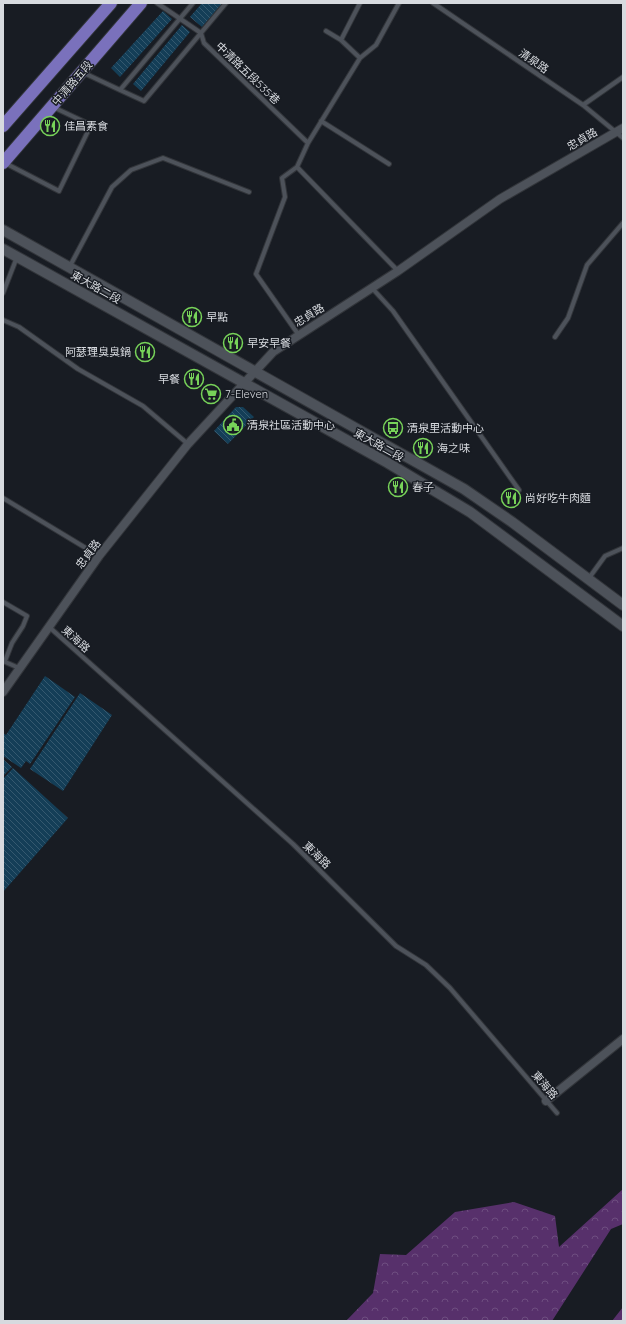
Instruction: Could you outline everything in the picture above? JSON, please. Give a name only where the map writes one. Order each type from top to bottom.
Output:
[{"type":"main road","points":[[3,126],[111,3]]},
{"type":"main road","name":"中清路五段","points":[[3,162],[141,3]]},
{"type":"street","name":"忠貞路","points":[[3,692],[48,626],[99,556],[188,444],[273,352],[298,334],[398,271],[500,199],[621,132]]},
{"type":"street","name":"東大路二段","points":[[3,230],[464,489],[593,581],[623,605]]},
{"type":"street","name":"東大路二段","points":[[3,249],[388,463],[470,512],[623,626]]},
{"type":"street","points":[[586,598],[593,581]]},
{"type":"street","points":[[546,1101],[623,1039]]},
{"type":"lane","name":"中清路五段535巷","points":[[157,3],[180,17],[201,33],[204,43],[308,143]]},
{"type":"lane","points":[[120,90],[193,3]]},
{"type":"lane","points":[[82,72],[144,101],[226,3]]},
{"type":"lane","points":[[340,40],[360,3]]},
{"type":"lane","points":[[298,334],[256,274],[285,197],[282,178],[297,167],[308,143],[360,58],[376,45],[400,3]]},
{"type":"lane","name":"清泉路","points":[[433,3],[621,132]]},
{"type":"lane","points":[[326,31],[340,40],[360,58]]},
{"type":"lane","points":[[582,105],[623,77]]},
{"type":"lane","points":[[3,162],[59,191],[91,125],[51,106]]},
{"type":"lane","points":[[322,122],[389,164]]},
{"type":"lane","points":[[69,268],[112,187],[132,170],[163,158],[249,192]]},
{"type":"lane","points":[[297,167],[398,271]]},
{"type":"lane","points":[[556,337],[568,318],[587,265],[623,223]]},
{"type":"lane","points":[[3,293],[17,257]]},
{"type":"lane","points":[[371,288],[393,310],[519,490]]},
{"type":"lane","points":[[3,320],[19,327],[78,369],[143,406],[188,444]]},
{"type":"lane","points":[[3,498],[99,556]]},
{"type":"lane","points":[[593,581],[605,556],[623,548]]},
{"type":"lane","points":[[3,602],[27,616],[4,661],[19,668]]},
{"type":"lane","name":"東海路","points":[[48,626],[292,844],[396,946],[426,965],[450,988],[556,1113]]},
{"type":"green space","points":[[623,1189],[623,1224],[611,1229],[552,1321],[346,1321],[373,1293],[380,1254],[406,1255],[455,1212],[514,1202],[555,1216],[559,1247]]},
{"type":"green space","points":[[623,1307],[623,1321],[612,1321]]},
{"type":"building","points":[[202,3],[223,3],[202,27],[190,17]]},
{"type":"building","points":[[163,11],[172,19],[120,77],[111,68]]},
{"type":"building","points":[[182,25],[190,32],[141,91],[133,84]]},
{"type":"building","name":"清泉社區活動中心","points":[[236,407],[243,407],[254,417],[228,444],[214,431]]},
{"type":"building","points":[[45,676],[75,697],[30,764],[26,761],[21,768],[3,756],[3,733],[6,735]]},
{"type":"building","points":[[80,693],[112,715],[63,791],[30,769]]},
{"type":"building","points":[[3,759],[12,767],[3,776]]},
{"type":"building","points":[[13,768],[68,818],[3,892],[3,779]]},
{"type":"place","name":"佳昌素食","points":[[50,126]]},
{"type":"place","name":"早點","points":[[192,317]]},
{"type":"place","name":"早安早餐","points":[[233,343]]},
{"type":"place","name":"阿瑟理臭臭鍋","points":[[145,352]]},
{"type":"place","name":"早餐","points":[[194,379]]},
{"type":"place","name":"7-Eleven","points":[[211,394]]},
{"type":"place","name":"清泉社區活動中心","points":[[233,425]]},
{"type":"place","name":"清泉里活動中心","points":[[393,428]]},
{"type":"place","name":"海之味","points":[[423,448]]},
{"type":"place","name":"春子","points":[[398,487]]},
{"type":"place","name":"尚好吃牛肉麵","points":[[511,498]]}]
